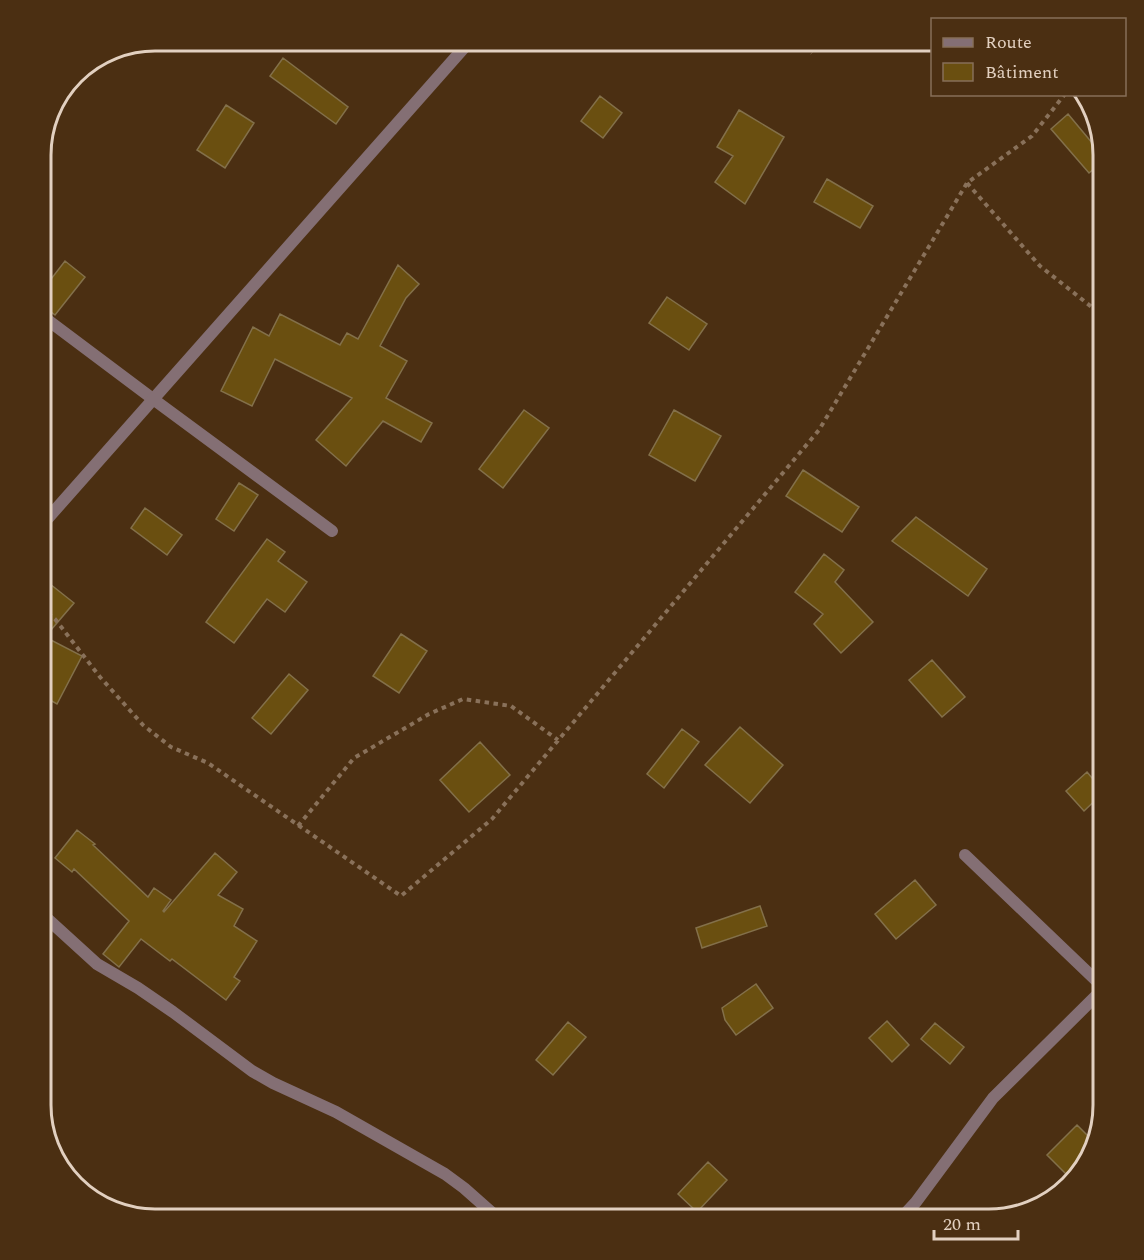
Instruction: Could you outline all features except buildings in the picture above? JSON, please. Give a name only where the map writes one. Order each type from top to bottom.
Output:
[{"type":"street","points":[[51,515],[461,51]]},
{"type":"street","points":[[51,322],[332,531]]},
{"type":"street","points":[[965,855],[1093,977]]},
{"type":"street","points":[[51,923],[97,964],[173,1012],[252,1071],[336,1112],[445,1174],[487,1209]]},
{"type":"street","points":[[910,1209],[993,1098],[1093,999]]},
{"type":"path","points":[[51,616],[100,677],[143,725],[171,747],[208,764],[401,896],[492,819],[819,430],[967,183],[1032,136],[1063,96]]},
{"type":"path","points":[[967,183],[1040,266],[1093,307]]},
{"type":"path","points":[[298,825],[354,758],[429,714],[463,699],[511,706],[558,740]]}]
